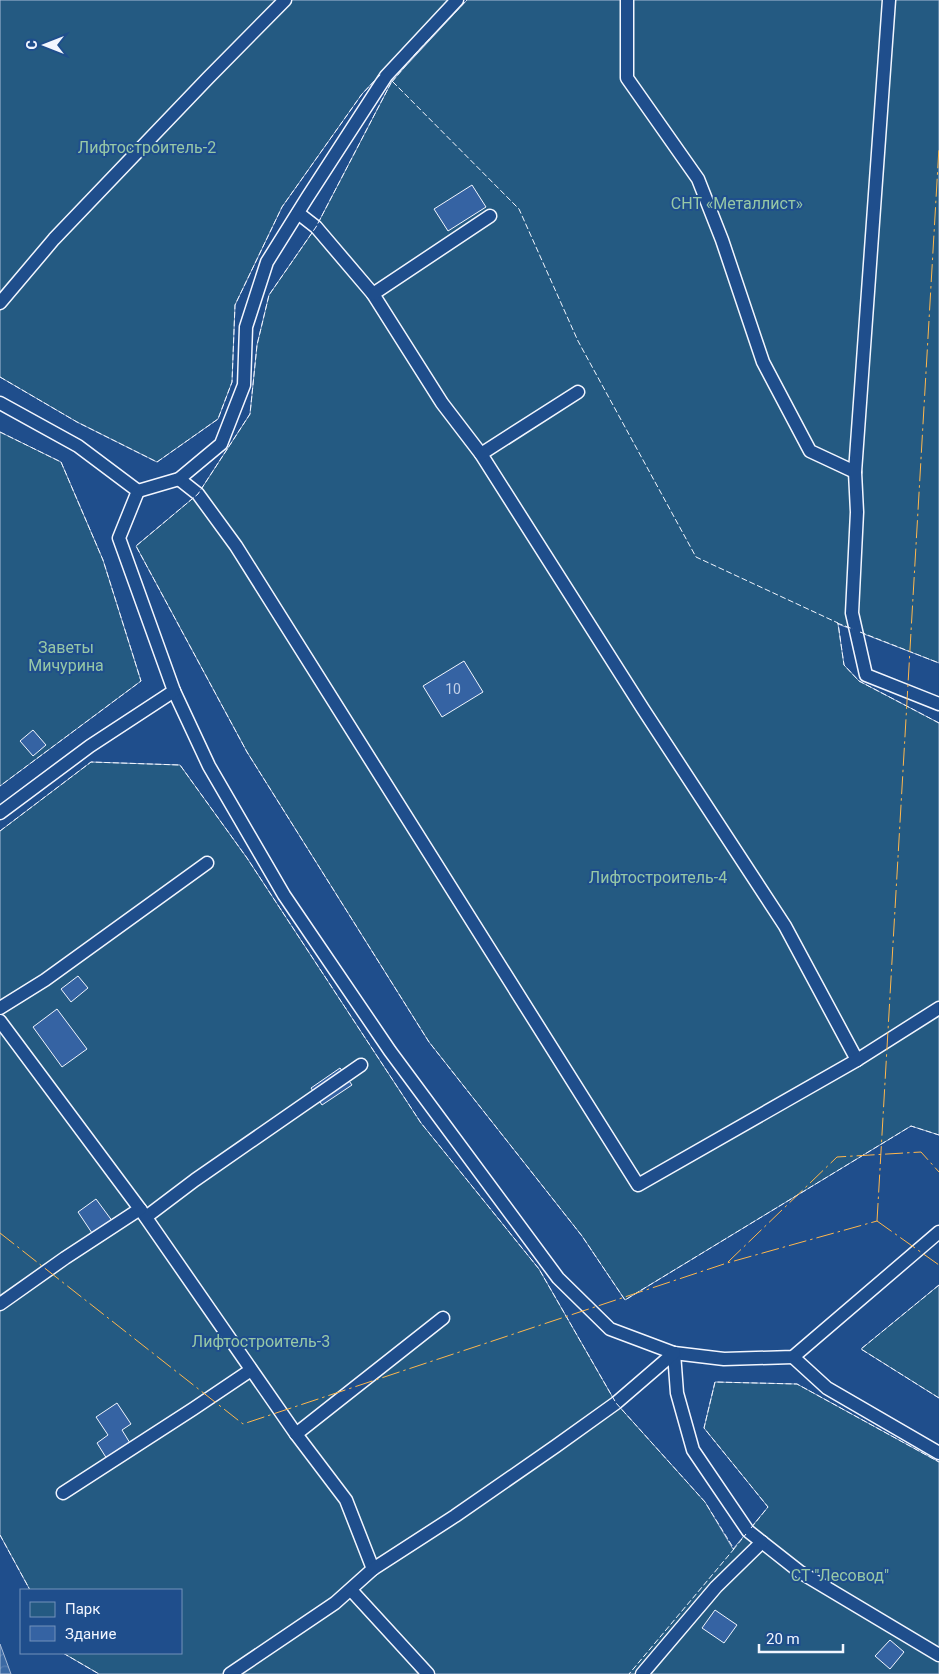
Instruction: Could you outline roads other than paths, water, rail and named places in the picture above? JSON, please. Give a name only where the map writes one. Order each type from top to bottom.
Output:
[{"type":"lane","points":[[0,303],[54,239],[285,0]]},
{"type":"lane","points":[[138,491],[179,479],[221,444],[244,385],[246,327],[268,262],[386,76],[457,0]]},
{"type":"lane","points":[[627,0],[627,78],[698,179],[722,240],[763,362],[810,451],[855,472]]},
{"type":"lane","points":[[889,0],[855,472],[857,512],[852,613],[866,675],[939,704]]},
{"type":"lane","points":[[298,212],[316,226],[373,294],[442,403],[481,454],[643,709],[785,926],[857,1060]]},
{"type":"lane","points":[[373,294],[490,216]]},
{"type":"lane","points":[[481,454],[578,392]]},
{"type":"lane","points":[[0,403],[78,446],[138,491]]},
{"type":"lane","points":[[179,479],[198,494],[236,546],[638,1185],[857,1060],[939,1008]]},
{"type":"lane","points":[[138,491],[119,538],[174,691],[209,766],[284,895],[390,1052],[558,1278],[610,1329],[674,1353],[724,1359],[792,1357],[939,1232]]},
{"type":"lane","points":[[0,813],[90,746],[174,691]]},
{"type":"lane","points":[[0,1008],[45,980],[207,863]]},
{"type":"lane","points":[[0,1021],[143,1213],[296,1434],[346,1500],[373,1569]]},
{"type":"lane","points":[[0,1304],[65,1258],[143,1213],[195,1180],[361,1065]]},
{"type":"lane","points":[[296,1434],[443,1318]]},
{"type":"lane","points":[[674,1353],[677,1393],[693,1450],[748,1531],[800,1572],[939,1655]]},
{"type":"lane","points":[[230,1674],[335,1603],[373,1569],[455,1516],[556,1446],[616,1402],[674,1353]]},
{"type":"lane","points":[[792,1357],[827,1388],[939,1453]]},
{"type":"lane","points":[[63,1493],[251,1370]]},
{"type":"lane","points":[[642,1674],[716,1587],[762,1542]]},
{"type":"lane","points":[[351,1590],[428,1674]]},
{"type":"water","points":[[0,1644],[11,1674],[0,1674]]},
{"type":"park label","name":"Лифтостроитель-2","points":[[147,147]]},
{"type":"park label","name":"СНТ «Металлист»","points":[[737,203]]},
{"type":"park label","name":"Заветы Мичурина","points":[[66,656]]},
{"type":"park label","name":"Лифтостроитель-4","points":[[658,877]]},
{"type":"park label","name":"Лифтостроитель-3","points":[[261,1341]]},
{"type":"park label","name":"СТ \"Лесовод\"","points":[[840,1575]]}]
